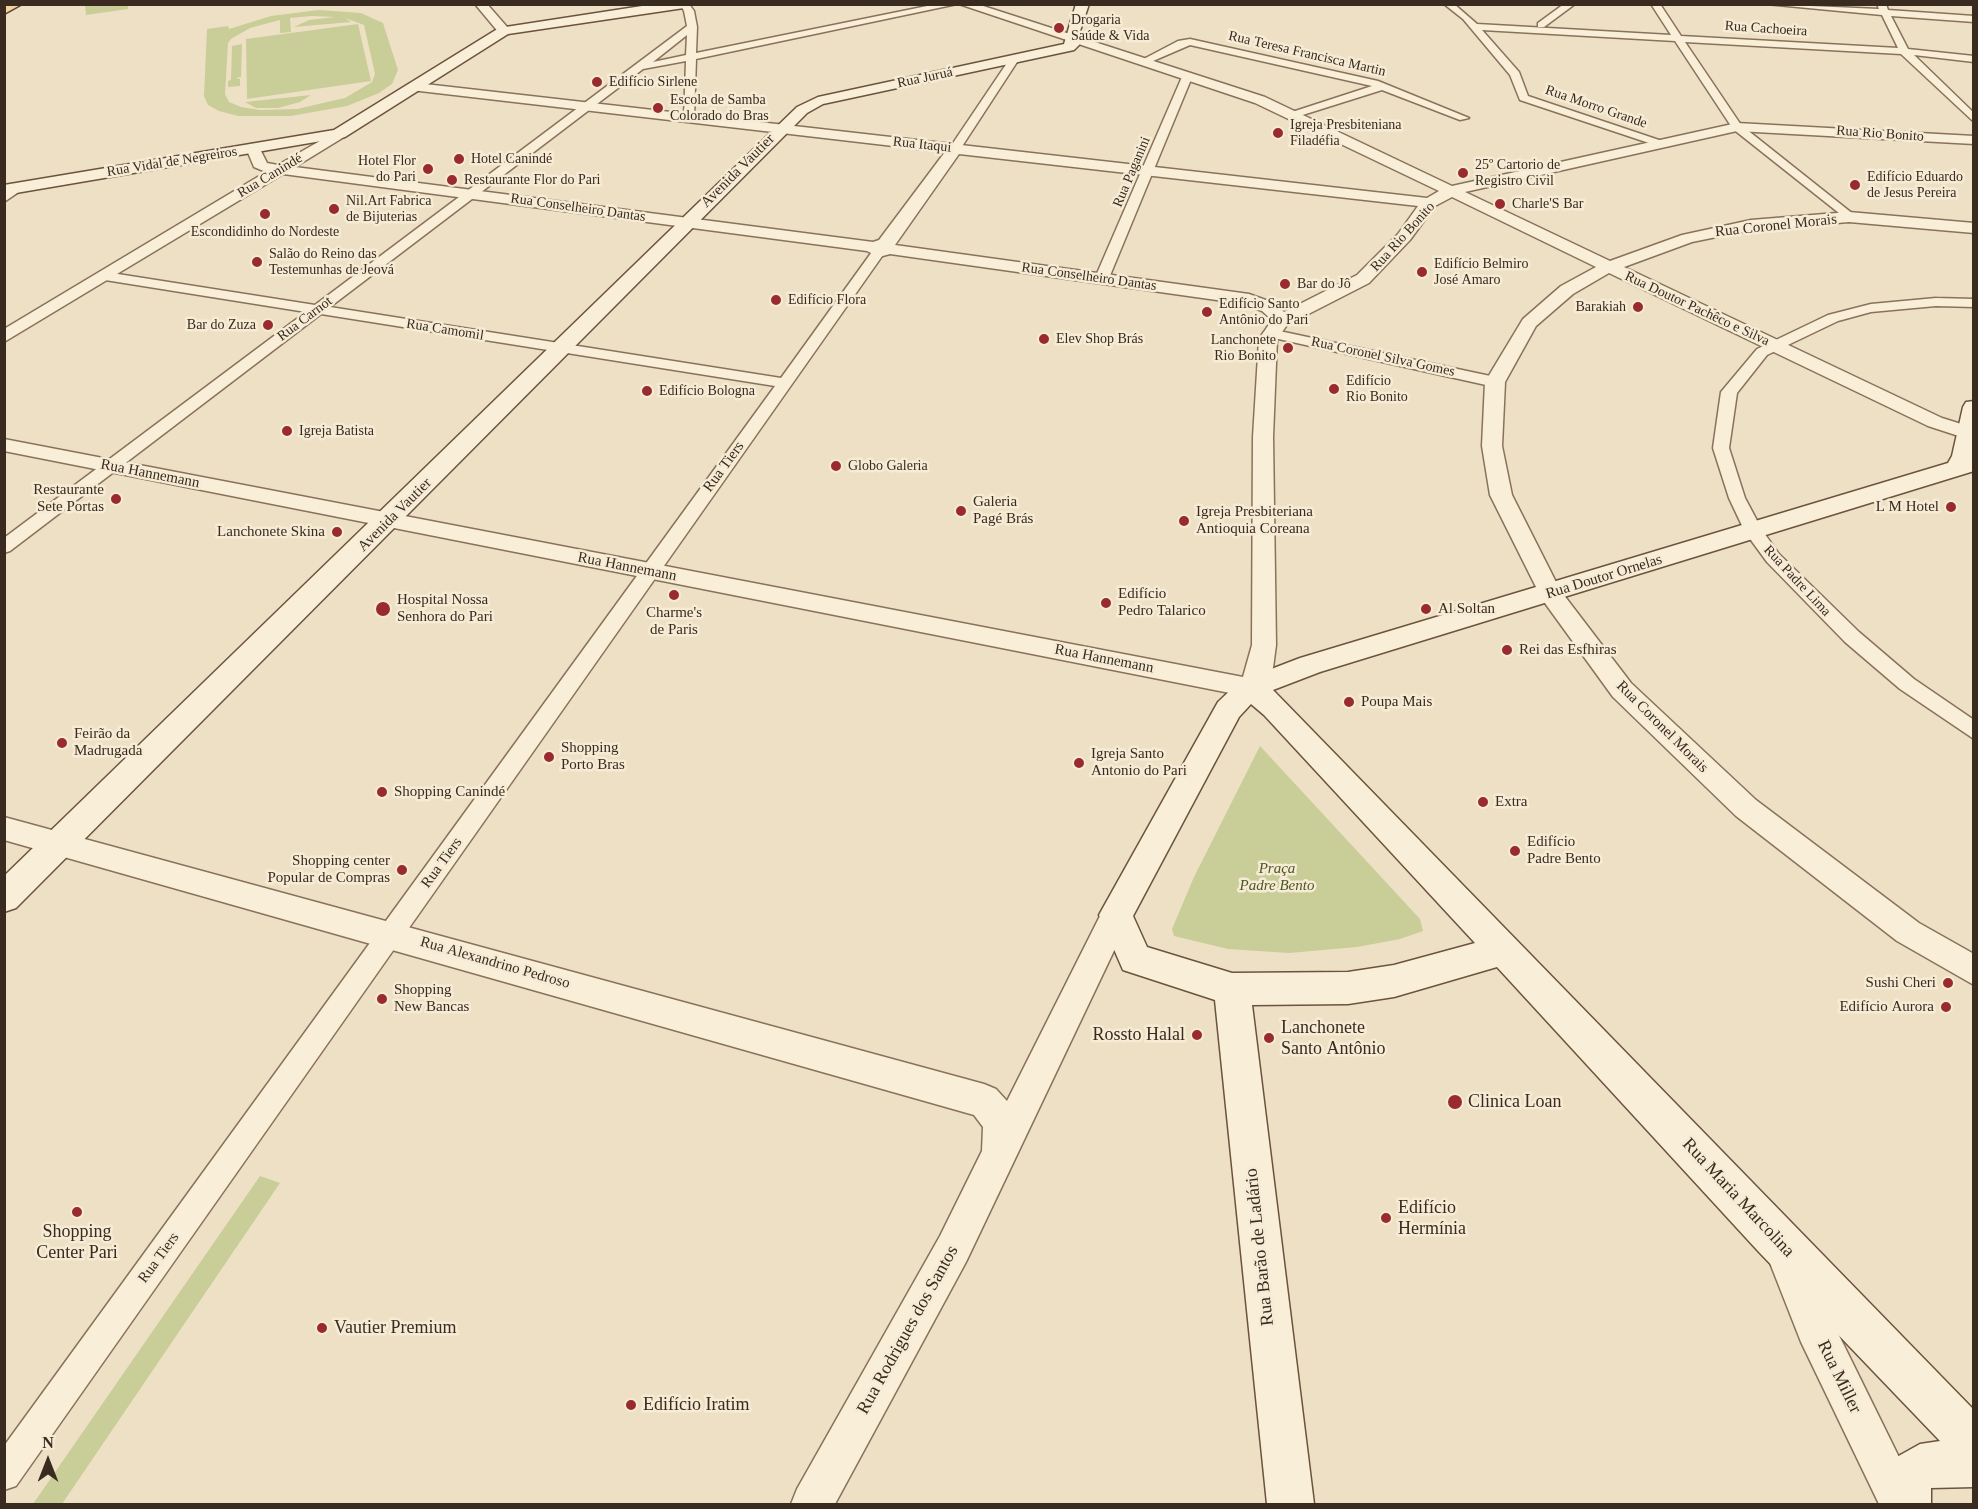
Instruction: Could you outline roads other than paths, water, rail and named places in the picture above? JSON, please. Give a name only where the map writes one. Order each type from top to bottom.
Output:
[{"type":"main road","points":[[4,10],[15,4]]},
{"type":"main road","points":[[504,32],[684,4]]},
{"type":"main road","points":[[1072,40],[1083,4]]},
{"type":"main road","name":"Rua Canindé","points":[[339,134],[504,32]]},
{"type":"main road","name":"Rua Juruá","points":[[782,129],[802,110],[818,101],[1069,47],[1072,40]]},
{"type":"main road","name":"Avenida Vautier","points":[[4,898],[389,520],[782,129]]},
{"type":"main road","name":"Rua Vidal de Negreiros","points":[[12,189],[339,134]]},
{"type":"main road","points":[[1969,448],[1974,407]]},
{"type":"main road","name":"Rua Doutor Ornelas","points":[[1250,688],[1310,665],[1754,532],[1969,448]]},
{"type":"main road","points":[[1250,688],[1274,707],[1505,950],[1395,981],[1348,988],[1232,989],[1135,960],[1116,915],[1228,710],[1250,688]]},
{"type":"main road","name":"Rua Maria Marcolina","points":[[1505,950],[1782,1246],[1974,1443]]},
{"type":"main road","name":"Rua Barão de Ladário","points":[[1232,989],[1290,1504]]},
{"type":"main road","points":[[1908,1504],[1907,1484],[1911,1474],[1920,1467],[1937,1464],[1974,1464]]},
{"type":"street","points":[[480,4],[504,32]]},
{"type":"street","points":[[684,4],[689,9],[692,27],[689,118]]},
{"type":"street","points":[[641,67],[953,4]]},
{"type":"street","name":"Rua Doutor Pachêco e Silva","points":[[964,4],[1260,100],[1454,190],[1608,267],[1942,426],[1969,448]]},
{"type":"street","points":[[1448,4],[1466,17],[1474,27]]},
{"type":"street","points":[[1541,25],[1571,4]]},
{"type":"street","points":[[1655,4],[1737,127],[1849,217]]},
{"type":"street","points":[[1770,4],[1883,8],[1974,19]]},
{"type":"street","points":[[1883,8],[1904,51],[1974,118]]},
{"type":"street","points":[[1466,17],[1524,21],[1556,31]]},
{"type":"street","name":"Rua Carnot","points":[[4,547],[692,27]]},
{"type":"street","name":"Rua Cachoeira","points":[[1474,27],[1904,51],[1974,58]]},
{"type":"street","name":"Rua Morro Grande","points":[[1474,27],[1515,74],[1524,98],[1658,143]]},
{"type":"street","name":"Rua Teresa Francisca Martin","points":[[1143,62],[1181,43],[1190,42],[1383,86],[1464,118]]},
{"type":"street","name":"Rua Tiers","points":[[4,1474],[881,248],[955,149],[1014,59]]},
{"type":"street","name":"Rua Paganini","points":[[1102,278],[1187,76]]},
{"type":"street","points":[[1293,116],[1383,86]]},
{"type":"street","name":"Rua Itaqui","points":[[416,87],[1429,203]]},
{"type":"street","name":"Rua Rio Bonito","points":[[1276,326],[1363,279],[1391,252],[1429,203],[1454,190],[1737,127],[1974,140]]},
{"type":"street","name":"Rua Canindé","points":[[4,337],[339,134]]},
{"type":"street","name":"Rua Conselheiro Dantas","points":[[253,148],[258,165],[1249,299],[1268,307],[1276,326]]},
{"type":"street","points":[[4,200],[12,189]]},
{"type":"street","name":"Rua Coronel Morais","points":[[1974,228],[1916,221],[1849,217],[1769,223],[1718,231],[1658,248],[1608,267],[1567,290],[1528,323],[1495,382],[1492,446],[1501,495],[1550,593],[1622,690],[1716,782],[1861,898],[1908,932],[1974,971]]},
{"type":"street","name":"Rua Camomil","points":[[105,276],[785,383]]},
{"type":"street","name":"Rua Padre Lima","points":[[1974,303],[1925,303],[1871,308],[1833,318],[1762,352],[1744,371],[1730,392],[1721,448],[1737,498],[1754,532],[1784,570],[1852,638],[1907,684],[1974,731]]},
{"type":"street","points":[[1250,688],[1260,668],[1264,645],[1263,437],[1267,343],[1276,326]]},
{"type":"street","name":"Rua Coronel Silva Gomes","points":[[1276,326],[1495,382]]},
{"type":"street","name":"Rua Hannemann","points":[[4,445],[1250,688]]},
{"type":"street","name":"Rua Alexandrino Pedroso","points":[[4,828],[984,1101]]},
{"type":"street","points":[[1090,970],[1116,915]]},
{"type":"street","points":[[1090,970],[1135,960]]},
{"type":"street","name":"Rua Rodrigues dos Santos","points":[[812,1504],[952,1249],[1090,970]]},
{"type":"street","name":"Rua Rodrigues dos Santos","points":[[1000,1153],[1000,1127],[996,1113],[984,1101],[1018,1090],[1039,1074]]},
{"type":"street","name":"Rua Miller","points":[[1782,1246],[1815,1328],[1901,1504]]},
{"type":"place","name":"Drogaria Saúde & Vida","points":[[1059,28]]},
{"type":"place","name":"Edifício Sirlene","points":[[597,82]]},
{"type":"place","name":"Escola de Samba Colorado do Bras","points":[[658,108]]},
{"type":"place","name":"Igreja Presbiteniana Filadéfia","points":[[1278,133]]},
{"type":"place","name":"Hotel Canindé","points":[[459,159]]},
{"type":"place","name":"Hotel Flor do Pari","points":[[428,169]]},
{"type":"place","name":"25º Cartorio de Registro Civil","points":[[1463,173]]},
{"type":"place","name":"Restaurante Flor do Pari","points":[[452,180]]},
{"type":"place","name":"Edifício Eduardo de Jesus Pereira","points":[[1855,185]]},
{"type":"place","name":"Charle'S Bar","points":[[1500,204]]},
{"type":"place","name":"Nil.Art Fabrica de Bijuterias","points":[[334,209]]},
{"type":"place","name":"Escondidinho do Nordeste","points":[[265,214]]},
{"type":"place","name":"Salão do Reino das Testemunhas de Jeová","points":[[257,262]]},
{"type":"place","name":"Edifício Belmiro José Amaro","points":[[1422,272]]},
{"type":"place","name":"Bar do Jô","points":[[1285,284]]},
{"type":"place","name":"Edifício Flora","points":[[776,300]]},
{"type":"place","name":"Barakiah","points":[[1638,307]]},
{"type":"place","name":"Edifício Santo Antônio do Pari","points":[[1207,312]]},
{"type":"place","name":"Bar do Zuza","points":[[268,325]]},
{"type":"place","name":"Elev Shop Brás","points":[[1044,339]]},
{"type":"place","name":"Lanchonete Rio Bonito","points":[[1288,348]]},
{"type":"place","name":"Edifício Rio Bonito","points":[[1334,389]]},
{"type":"place","name":"Edifício Bologna","points":[[647,391]]},
{"type":"place","name":"Igreja Batista","points":[[287,431]]},
{"type":"place","name":"Globo Galeria","points":[[836,466]]},
{"type":"place","name":"Restaurante Sete Portas","points":[[116,499]]},
{"type":"place","name":"L M Hotel","points":[[1951,507]]},
{"type":"place","name":"Galeria Pagé Brás","points":[[961,511]]},
{"type":"place","name":"Igreja Presbiteriana Antioquia Coreana","points":[[1184,521]]},
{"type":"place","name":"Lanchonete Skina","points":[[337,532]]},
{"type":"place","name":"Charme's de Paris","points":[[674,595]]},
{"type":"place","name":"Edifício Pedro Talarico","points":[[1106,603]]},
{"type":"place","name":"Hospital Nossa Senhora do Pari","points":[[383,609]]},
{"type":"place","name":"Al Soltan","points":[[1426,609]]},
{"type":"place","name":"Rei das Esfhiras","points":[[1507,650]]},
{"type":"place","name":"Poupa Mais","points":[[1349,702]]},
{"type":"place","name":"Feirão da Madrugada","points":[[62,743]]},
{"type":"place","name":"Shopping Porto Bras","points":[[549,757]]},
{"type":"place","name":"Igreja Santo Antonio do Pari","points":[[1079,763]]},
{"type":"place","name":"Shopping Canindé","points":[[382,792]]},
{"type":"place","name":"Extra","points":[[1483,802]]},
{"type":"place","name":"Edifício Padre Bento","points":[[1515,851]]},
{"type":"place","name":"Shopping center Popular de Compras","points":[[402,870]]},
{"type":"place","name":"Sushi Cheri","points":[[1948,983]]},
{"type":"place","name":"Shopping New Bancas","points":[[382,999]]},
{"type":"place","name":"Edifício Aurora","points":[[1946,1007]]},
{"type":"place","name":"Rossto Halal","points":[[1197,1035]]},
{"type":"place","name":"Lanchonete Santo Antônio","points":[[1269,1038]]},
{"type":"place","name":"Clinica Loan","points":[[1455,1102]]},
{"type":"place","name":"Shopping Center Pari","points":[[77,1212]]},
{"type":"place","name":"Edifício Hermínia","points":[[1386,1218]]},
{"type":"place","name":"Vautier Premium","points":[[322,1328]]},
{"type":"place","name":"Edifício Iratim","points":[[631,1405]]},
{"type":"park label","name":"Praça Padre Bento","points":[[1277,878]]}]
